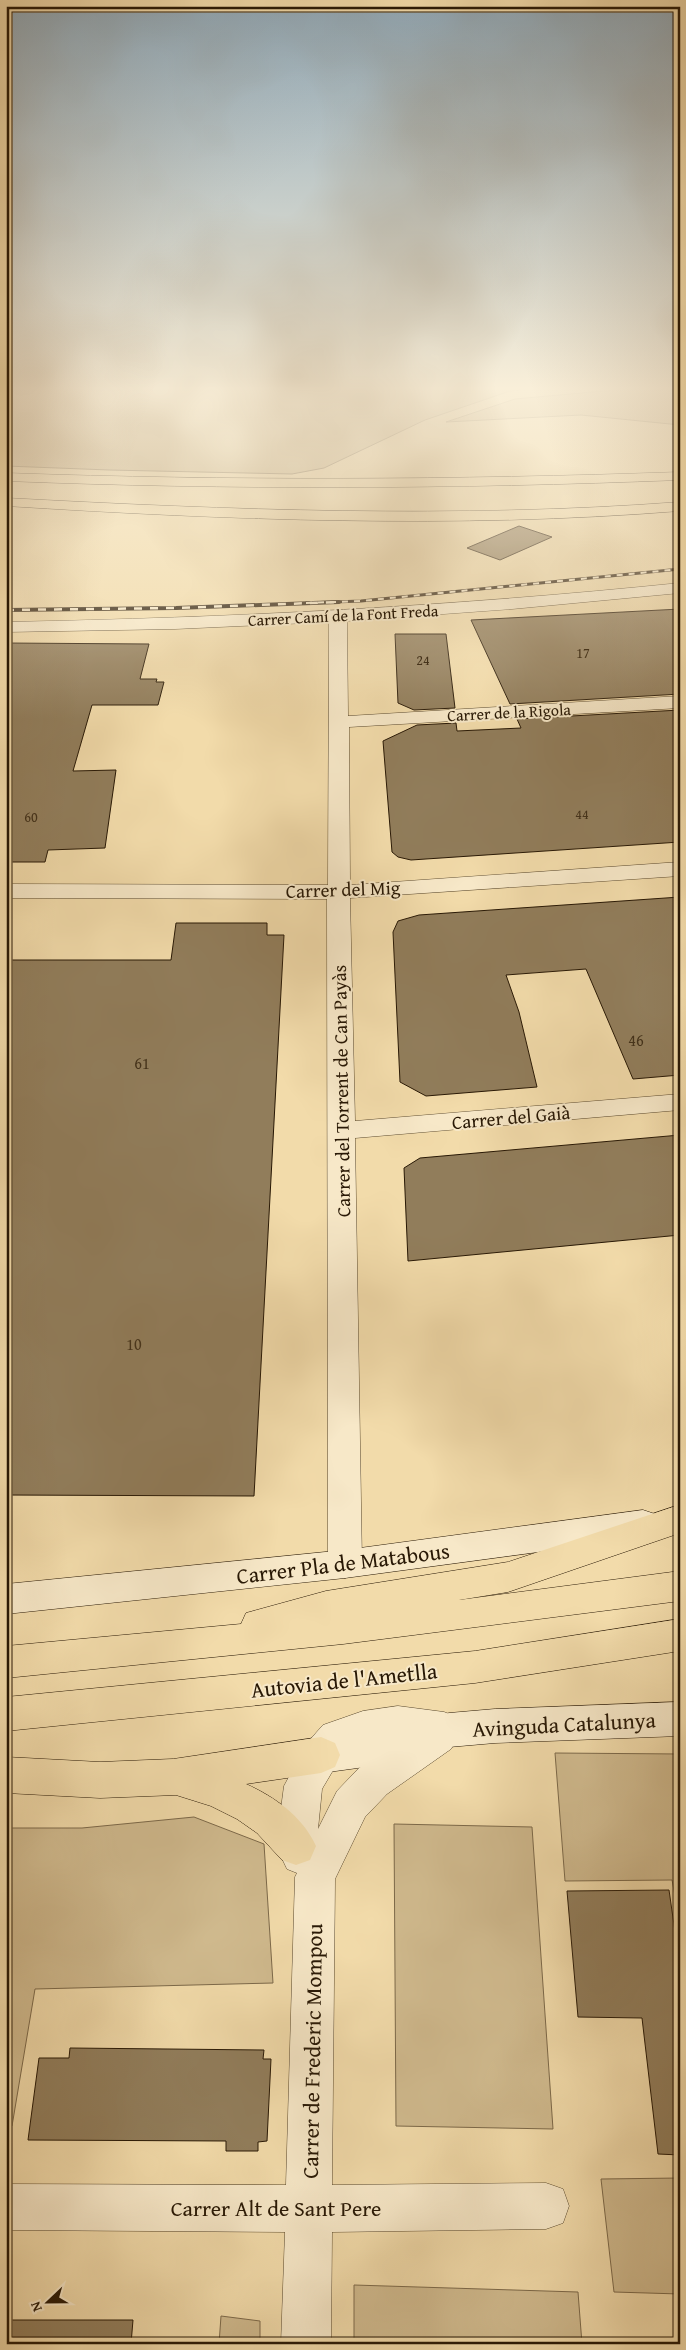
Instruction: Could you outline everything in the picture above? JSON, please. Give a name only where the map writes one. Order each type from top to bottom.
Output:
[{"type":"highway","points":[[6,502],[174,511],[342,514],[505,514],[680,506]]},
{"type":"highway","points":[[174,1648],[326,1606],[508,1577],[678,1520]]},
{"type":"highway","points":[[6,1662],[174,1648],[545,1605],[680,1586]]},
{"type":"highway","name":"Autovia de l'Ametlla","points":[[6,1714],[475,1667],[680,1635]]},
{"type":"highway","points":[[6,1775],[100,1780],[173,1777],[321,1754]]},
{"type":"highway","points":[[173,1777],[218,1789],[243,1802],[270,1820],[305,1862]]},
{"type":"street","name":"Carrer Camí de la Font Freda","points":[[6,626],[122,625],[338,617],[495,606],[680,588]]},
{"type":"street","name":"Carrer del Torrent de Can Payàs","points":[[338,617],[340,843],[338,892],[342,1131],[345,1564]]},
{"type":"street","name":"Carrer de la Rigola","points":[[338,722],[680,702]]},
{"type":"street","name":"Carrer del Mig","points":[[6,891],[338,892],[680,869]]},
{"type":"street","name":"Carrer del Gaià","points":[[342,1131],[680,1102]]},
{"type":"street","name":"Carrer Pla de Matabous","points":[[6,1599],[345,1564],[678,1520]]},
{"type":"street","name":"Avinguda Catalunya","points":[[305,1862],[351,1804],[373,1781],[449,1730],[495,1726],[680,1719]]},
{"type":"street","points":[[305,1862],[303,1786],[321,1754],[387,1747],[449,1730]]},
{"type":"street","name":"Carrer de Frederic Mompou","points":[[305,1862],[310,2209],[306,2344]]},
{"type":"street","name":"Carrer Alt de Sant Pere","points":[[6,2207],[310,2209],[546,2206]]},
{"type":"shaded area","points":[[555,1753],[680,1754],[680,1923],[672,1880],[565,1881]]},
{"type":"shaded area","points":[[194,1817],[264,1844],[273,1983],[35,1989],[12,2126],[6,2126],[6,1828],[82,1828]]},
{"type":"shaded area","points":[[394,1824],[532,1827],[553,2129],[396,2126]]},
{"type":"shaded area","points":[[680,2178],[680,2294],[614,2292],[601,2179]]},
{"type":"shaded area","points":[[354,2285],[578,2292],[582,2344],[354,2344]]},
{"type":"shaded area","points":[[221,2316],[260,2321],[260,2344],[219,2344]]},
{"type":"building","points":[[519,526],[552,537],[500,560],[467,548]]},
{"type":"building","points":[[680,609],[680,694],[510,704],[471,620]]},
{"type":"building","points":[[395,634],[446,634],[455,708],[414,710],[398,703]]},
{"type":"building","points":[[6,643],[149,644],[140,679],[157,679],[156,682],[164,682],[158,705],[92,705],[73,771],[116,770],[105,848],[48,850],[45,862],[6,862]]},
{"type":"building","points":[[680,710],[680,842],[411,860],[398,857],[392,852],[383,741],[417,725],[456,723],[457,731],[521,728],[517,719]]},
{"type":"building","points":[[680,897],[680,1075],[633,1079],[586,969],[506,975],[519,1012],[537,1087],[426,1096],[400,1082],[393,932],[398,921],[419,915]]},
{"type":"building","points":[[176,923],[267,923],[267,935],[284,935],[254,1496],[6,1495],[6,960],[171,960]]},
{"type":"building","points":[[680,1135],[680,1235],[408,1261],[404,1168],[420,1158]]},
{"type":"building","points":[[669,1890],[680,1967],[680,2155],[658,2154],[642,2018],[578,2017],[567,1891]]},
{"type":"building","points":[[70,2048],[264,2050],[263,2059],[271,2059],[267,2141],[258,2142],[258,2151],[226,2151],[226,2141],[28,2140],[39,2058],[69,2058]]},
{"type":"building","points":[[6,2320],[133,2320],[131,2344],[6,2344]]},
{"type":"railway","points":[[306,603],[361,601],[680,569]]},
{"type":"railway","points":[[6,610],[176,608],[339,602]]}]
